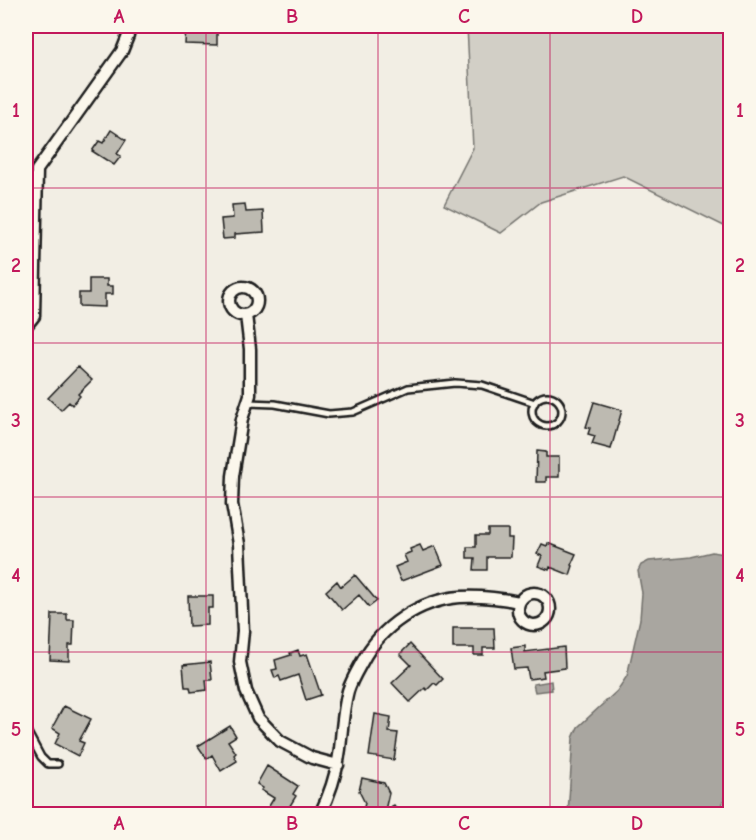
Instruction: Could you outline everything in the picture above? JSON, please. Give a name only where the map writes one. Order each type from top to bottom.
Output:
[{"type":"street","points":[[26,326],[34,316],[37,170],[122,51],[130,26]]},
{"type":"street","points":[[246,315],[250,349],[250,395],[242,419],[233,476],[232,504],[239,544],[243,631],[240,662],[246,691],[258,718],[280,741],[312,758],[338,765]]},
{"type":"street","points":[[320,814],[338,765],[343,716],[349,689],[365,655],[378,637],[402,617],[443,600],[479,596],[519,603]]},
{"type":"lane","points":[[247,404],[275,404],[329,414],[353,412],[408,388],[455,383],[482,385],[534,403]]},
{"type":"lane","points":[[542,397],[557,399],[563,412],[559,422],[550,427],[536,422],[532,413],[534,403],[542,397]]},
{"type":"lane","points":[[26,729],[41,757],[48,764],[58,764]]},
{"type":"shaded area","points":[[467,26],[730,26],[730,229],[623,176],[541,202],[501,233],[444,205],[473,148]]},
{"type":"shaded area","points":[[712,552],[730,555],[730,776],[720,814],[568,814],[573,738],[578,727],[617,691],[627,676],[640,619],[642,593],[638,571],[641,565],[649,561],[691,557]]},
{"type":"shaded area","points":[[551,681],[552,690],[535,692],[533,684]]},
{"type":"building","points":[[186,26],[217,29],[217,45],[185,44]]},
{"type":"building","points":[[111,130],[126,140],[117,154],[121,156],[114,165],[92,151],[99,141],[103,143]]},
{"type":"building","points":[[245,204],[246,212],[263,211],[264,232],[235,234],[235,238],[223,239],[221,219],[233,218],[232,205]]},
{"type":"building","points":[[89,279],[107,279],[107,286],[113,286],[113,294],[105,294],[105,307],[79,306],[79,293],[89,293]]},
{"type":"building","points":[[78,367],[92,380],[78,394],[80,396],[72,405],[69,402],[61,410],[48,398]]},
{"type":"building","points":[[594,402],[622,410],[611,449],[592,444],[595,436],[588,434],[590,428],[586,427]]},
{"type":"building","points":[[537,451],[546,452],[546,457],[559,457],[559,477],[546,477],[546,482],[536,482]]},
{"type":"building","points":[[488,529],[508,529],[508,538],[512,538],[511,557],[487,557],[487,570],[474,570],[475,558],[467,558],[467,547],[476,547],[476,535],[488,535]]},
{"type":"building","points":[[548,543],[576,554],[570,575],[550,567],[549,570],[538,566],[542,556],[537,554],[542,544],[547,546]]},
{"type":"building","points":[[420,545],[423,551],[435,546],[443,565],[401,581],[395,567],[407,562],[404,555],[411,552],[410,549]]},
{"type":"building","points":[[355,575],[377,601],[369,607],[359,595],[342,610],[326,591],[337,581],[341,587]]},
{"type":"building","points":[[188,596],[213,596],[213,608],[208,608],[208,625],[189,626]]},
{"type":"building","points":[[52,614],[67,614],[67,620],[74,620],[73,645],[69,645],[69,661],[50,660]]},
{"type":"building","points":[[453,628],[494,628],[495,648],[483,648],[483,655],[474,655],[474,648],[453,648]]},
{"type":"building","points":[[410,644],[443,679],[437,685],[434,683],[427,690],[425,688],[410,702],[392,683],[411,665],[400,654]]},
{"type":"building","points":[[525,646],[525,652],[564,647],[565,668],[543,671],[544,677],[529,679],[527,668],[514,669],[511,648]]},
{"type":"building","points":[[298,650],[300,656],[307,654],[321,695],[306,700],[298,675],[281,681],[279,676],[275,678],[272,670],[277,669],[275,660]]},
{"type":"building","points":[[210,662],[212,680],[206,680],[207,690],[191,692],[190,687],[185,687],[183,665]]},
{"type":"building","points":[[64,706],[91,719],[79,741],[84,743],[78,756],[55,744],[60,733],[52,728]]},
{"type":"building","points":[[375,714],[391,717],[389,732],[398,733],[394,760],[369,756]]},
{"type":"building","points":[[230,726],[236,736],[228,741],[236,753],[234,755],[237,761],[221,771],[212,755],[207,759],[198,746]]},
{"type":"building","points":[[267,766],[298,786],[293,794],[296,796],[285,814],[264,814],[274,798],[261,790],[263,788],[257,784]]},
{"type":"building","points":[[362,778],[384,783],[389,793],[385,810],[394,805],[399,814],[367,814],[359,791]]}]
